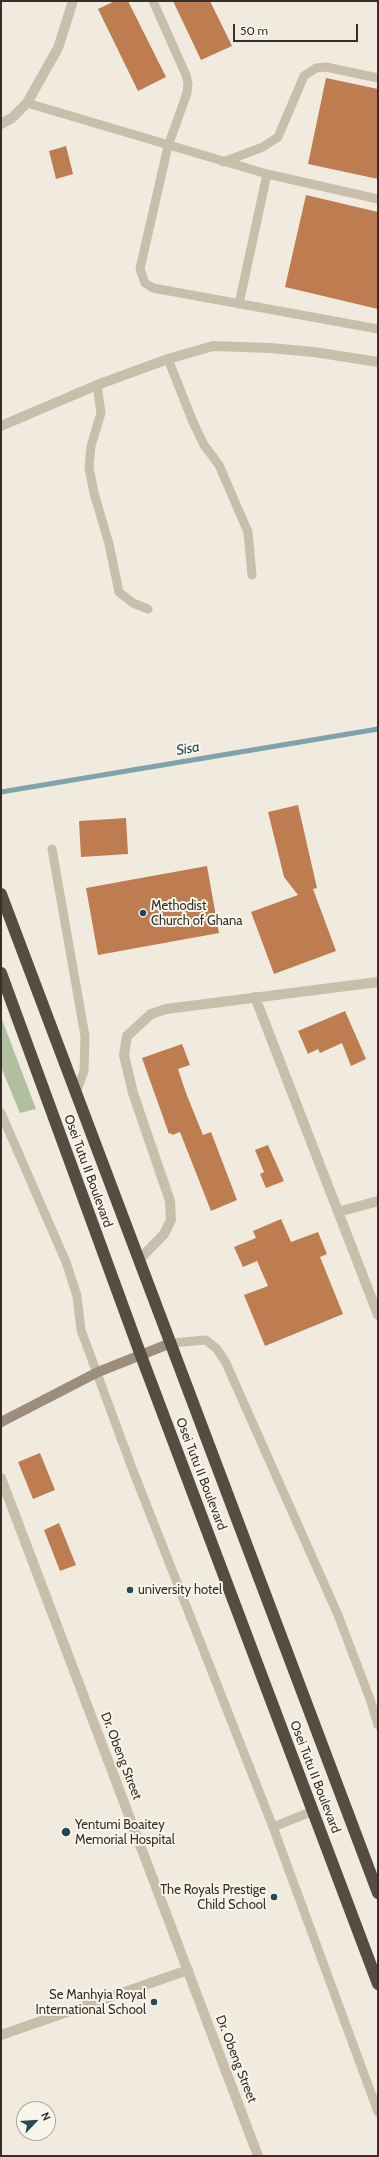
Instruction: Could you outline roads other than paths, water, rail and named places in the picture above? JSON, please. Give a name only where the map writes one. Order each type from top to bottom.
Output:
[{"type":"highway","name":"Osei Tutu II Boulevard","points":[[1,894],[378,1893]]},
{"type":"highway","name":"Osei Tutu II Boulevard","points":[[1,973],[140,1353],[378,1984]]},
{"type":"street","points":[[1,124],[12,118],[27,102],[58,48],[73,1]]},
{"type":"street","points":[[1,426],[97,385],[168,359],[213,346],[270,348],[314,352],[378,362]]},
{"type":"street","points":[[139,1260],[164,1234],[171,1220],[170,1201],[133,1093],[124,1055],[127,1036],[151,1014],[166,1009],[378,982]]},
{"type":"street","points":[[255,997],[378,1315]]},
{"type":"street","points":[[338,1212],[378,1201]]},
{"type":"street","points":[[1,1422],[98,1372],[140,1353],[171,1343]]},
{"type":"street","name":"Dr. Obeng Street","points":[[1,1478],[258,2156]]},
{"type":"street","points":[[1,2035],[188,1970]]},
{"type":"lane","points":[[153,1],[186,75],[188,83],[187,93],[168,146],[140,269],[145,283],[153,288],[378,329]]},
{"type":"lane","points":[[223,162],[263,147],[278,136],[304,76],[316,68],[326,67],[378,78]]},
{"type":"lane","points":[[27,102],[223,162],[267,174],[378,199]]},
{"type":"lane","points":[[239,304],[267,174]]},
{"type":"lane","points":[[168,359],[193,422],[204,445],[219,465],[248,532],[252,575]]},
{"type":"lane","points":[[97,385],[100,413],[91,446],[90,468],[94,493],[109,544],[119,592],[133,603],[148,608]]},
{"type":"lane","points":[[52,849],[85,1036],[86,1051],[84,1071],[76,1093]]},
{"type":"lane","points":[[1,1112],[66,1262],[77,1296],[81,1330],[98,1372],[132,1468],[273,1827],[378,2112]]},
{"type":"lane","points":[[171,1343],[206,1340],[217,1349],[226,1363],[334,1607],[370,1698],[378,1725]]},
{"type":"lane","points":[[273,1827],[313,1811]]},
{"type":"waterway","name":"Sisa","points":[[1,792],[378,729]]},
{"type":"place","name":"Methodist Church of Ghana","points":[[143,913]]},
{"type":"place","name":"university hotel","points":[[130,1590]]},
{"type":"place","name":"Yentumi Boaitey Memorial Hospital","points":[[66,1832]]},
{"type":"place","name":"The Royals Prestige Child School","points":[[274,1897]]},
{"type":"place","name":"Se Manhyia Royal International School","points":[[154,2002]]}]
